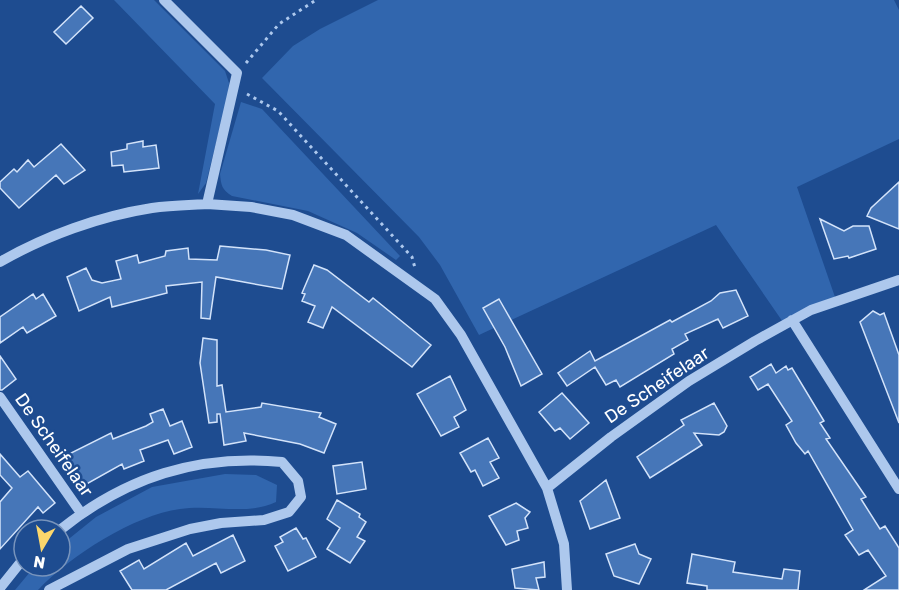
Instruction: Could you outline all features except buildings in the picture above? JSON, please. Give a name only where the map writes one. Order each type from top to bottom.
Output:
[{"type":"street","points":[[164,0],[237,73],[207,204]]},
{"type":"street","points":[[0,262],[21,250],[95,221],[152,208],[207,204],[251,207],[293,215],[346,235],[435,298],[461,335],[547,488],[564,544],[567,590]]},
{"type":"street","name":"De Scheifelaar","points":[[547,488],[611,436],[688,381],[811,310],[899,280]]},
{"type":"street","points":[[792,321],[899,489]]},
{"type":"street","name":"De Scheifelaar","points":[[0,397],[81,513]]},
{"type":"street","name":"De Scheifelaar","points":[[49,590],[129,549],[190,529],[221,523],[264,520],[289,512],[301,497],[298,481],[282,462],[245,458],[182,467],[140,481],[81,513],[72,520]]},
{"type":"street","points":[[0,588],[12,573]]},
{"type":"path","points":[[237,73],[279,24],[316,0]]},
{"type":"path","points":[[234,90],[253,97],[278,111],[412,257],[421,288]]},
{"type":"shaded area","points":[[114,0],[154,0],[225,71],[229,83],[228,95],[206,183],[198,194],[215,104]]},
{"type":"shaded area","points":[[378,0],[894,0],[899,10],[899,139],[797,187],[836,300],[785,325],[716,225],[479,335],[440,265],[419,237],[262,78],[293,46],[320,29]]},
{"type":"shaded area","points":[[241,102],[262,109],[400,256],[396,260],[357,233],[308,211],[232,196],[226,192],[220,174]]},
{"type":"shaded area","points":[[225,474],[256,475],[277,485],[276,502],[253,508],[192,508],[162,513],[123,528],[72,560],[72,536],[96,517],[152,487]]},
{"type":"shaded area","points":[[25,578],[50,578],[38,590],[15,590]]}]
